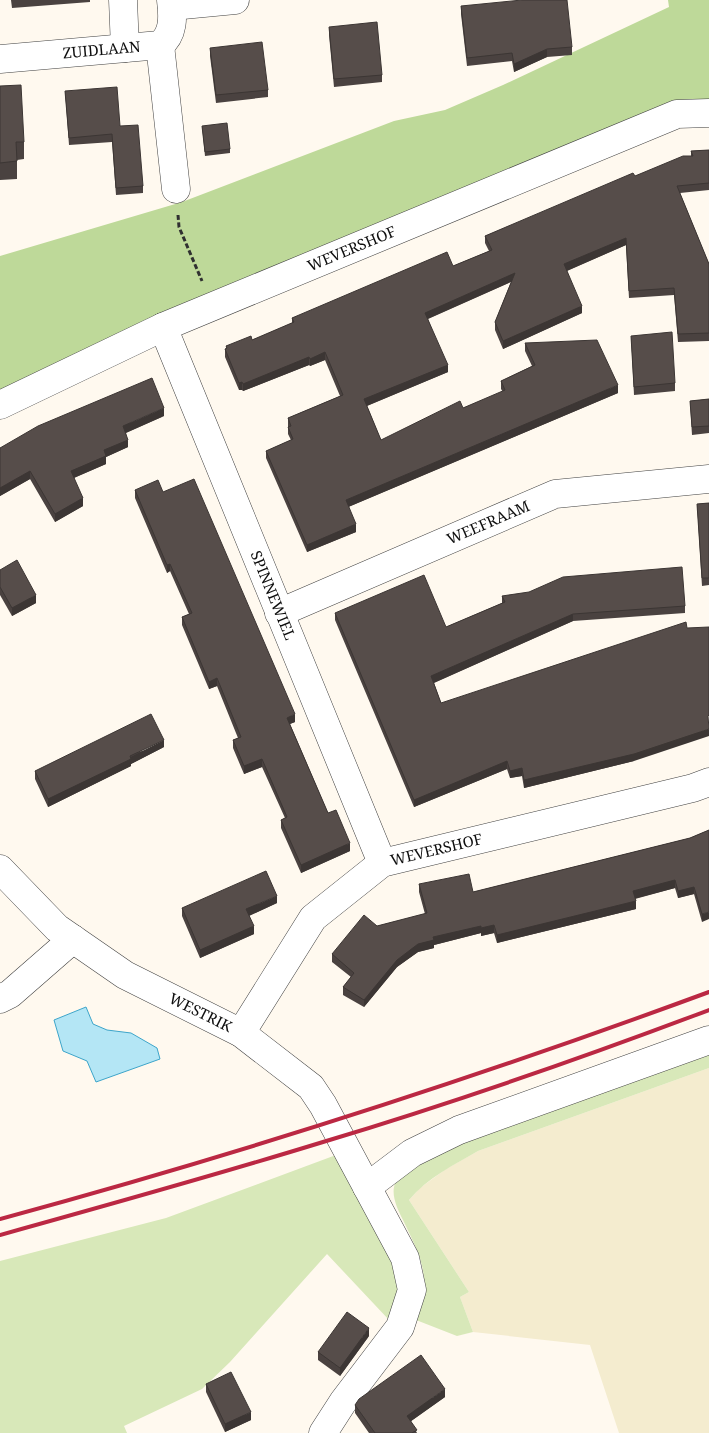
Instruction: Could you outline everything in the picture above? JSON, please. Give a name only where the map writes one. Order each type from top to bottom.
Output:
[{"type":"street","points":[[123,0],[125,48]]},
{"type":"street","points":[[171,3],[235,0]]},
{"type":"street","name":"ZUIDLAAN","points":[[0,59],[160,46],[165,42],[172,27],[171,3]]},
{"type":"street","points":[[160,46],[176,189]]},
{"type":"street","name":"WEVERSHOF","points":[[0,405],[163,327],[677,114],[709,114]]},
{"type":"street","name":"SPINNEWIEL","points":[[163,327],[382,863]]},
{"type":"street","name":"WEEFRAAM","points":[[279,613],[555,494],[709,479]]},
{"type":"street","name":"WEVERSHOF","points":[[241,1033],[313,918],[382,863],[684,790],[709,782]]},
{"type":"street","name":"WESTRIK","points":[[0,869],[57,928],[125,975],[241,1033],[311,1087],[323,1105],[405,1258],[412,1290],[400,1327],[343,1402],[323,1433]]},
{"type":"street","points":[[0,999],[10,994],[73,939]]},
{"type":"street","points":[[367,1187],[412,1153],[459,1130],[709,1040]]},
{"type":"path","points":[[176,189],[179,227],[213,306]]},
{"type":"shaded area","points":[[709,1068],[709,1433],[619,1433],[590,1345],[473,1332],[460,1297],[469,1292],[409,1200],[420,1188],[446,1169],[478,1151]]},
{"type":"green space","points":[[668,0],[709,0],[709,99],[0,394],[0,256],[182,202],[394,121],[445,110],[503,85],[669,7]]},
{"type":"green space","points":[[709,1048],[709,1068],[478,1151],[441,1172],[416,1192],[409,1200],[469,1292],[460,1297],[473,1332],[457,1336],[416,1320],[423,1291],[423,1268],[397,1208],[394,1195],[395,1183],[406,1169],[416,1160]]},
{"type":"green space","points":[[336,1155],[377,1224],[394,1263],[399,1282],[399,1299],[390,1321],[327,1254],[230,1362],[202,1389],[124,1426],[127,1433],[0,1433],[0,1261],[166,1218]]},
{"type":"water","points":[[86,1007],[93,1024],[107,1030],[131,1033],[157,1048],[160,1059],[96,1082],[87,1061],[63,1051],[54,1020]]},
{"type":"building","points":[[522,0],[567,0],[572,47],[547,49],[514,64],[512,53],[467,58],[461,6]]},
{"type":"building","points":[[377,22],[382,75],[334,79],[329,27]]},
{"type":"building","points":[[262,42],[268,90],[216,95],[210,48]]},
{"type":"building","points":[[21,85],[24,142],[16,142],[17,161],[0,163],[0,86]]},
{"type":"building","points":[[117,87],[120,126],[138,125],[143,186],[116,188],[112,134],[69,138],[65,91]]},
{"type":"building","points":[[227,123],[230,149],[205,152],[202,126]]},
{"type":"building","points":[[709,150],[709,183],[677,186],[709,264],[709,333],[678,334],[674,288],[629,291],[626,238],[564,264],[582,306],[503,341],[495,322],[515,273],[425,313],[448,365],[364,399],[381,440],[460,401],[463,408],[505,390],[501,381],[535,365],[525,343],[597,340],[618,385],[346,500],[356,524],[307,545],[266,451],[293,439],[288,427],[291,426],[288,418],[343,395],[325,352],[243,384],[242,382],[239,383],[225,349],[227,348],[226,346],[251,336],[252,340],[294,322],[292,318],[447,252],[453,266],[492,250],[485,236],[633,173],[635,176],[683,156],[693,156],[691,151]]},
{"type":"building","points":[[672,332],[675,383],[634,387],[631,336]]},
{"type":"building","points":[[152,378],[164,408],[123,426],[128,440],[104,450],[106,456],[71,471],[83,498],[55,514],[30,471],[0,488],[0,448],[38,426]]},
{"type":"building","points":[[709,399],[709,426],[692,427],[690,401]]},
{"type":"building","points":[[194,479],[295,714],[287,718],[328,813],[336,810],[350,843],[301,865],[281,820],[287,817],[262,759],[244,766],[233,740],[241,737],[217,678],[209,682],[182,617],[192,613],[170,564],[167,565],[135,490],[158,480],[163,492]]},
{"type":"building","points":[[709,503],[709,578],[702,578],[697,504]]},
{"type":"building","points":[[17,560],[36,595],[12,608],[0,587],[0,570]]},
{"type":"building","points":[[682,567],[685,606],[573,614],[431,676],[441,703],[686,622],[687,628],[709,627],[709,729],[634,754],[524,780],[522,768],[510,771],[507,761],[414,800],[335,613],[424,575],[446,627],[505,602],[502,596],[529,592],[563,577]]},
{"type":"building","points":[[151,714],[164,740],[130,756],[131,759],[48,799],[35,771]]},
{"type":"building","points":[[709,830],[709,912],[702,914],[694,887],[678,891],[675,880],[633,891],[636,901],[497,935],[494,925],[481,928],[481,926],[433,937],[434,940],[418,944],[397,960],[364,1000],[343,987],[354,973],[332,954],[364,915],[377,926],[427,913],[419,884],[469,874],[473,892],[690,838]]},
{"type":"building","points":[[266,871],[277,896],[246,909],[254,926],[200,950],[182,908]]},
{"type":"building","points":[[347,1312],[369,1328],[340,1368],[318,1352]]},
{"type":"building","points":[[421,1355],[445,1389],[407,1416],[417,1430],[412,1433],[375,1433],[355,1405],[359,1399]]},
{"type":"building","points":[[231,1372],[251,1412],[225,1424],[206,1384]]},
{"type":"railway","points":[[0,1219],[179,1168],[357,1113],[534,1055],[709,992]]},
{"type":"railway","points":[[0,1235],[202,1178],[420,1112],[709,1010]]}]
